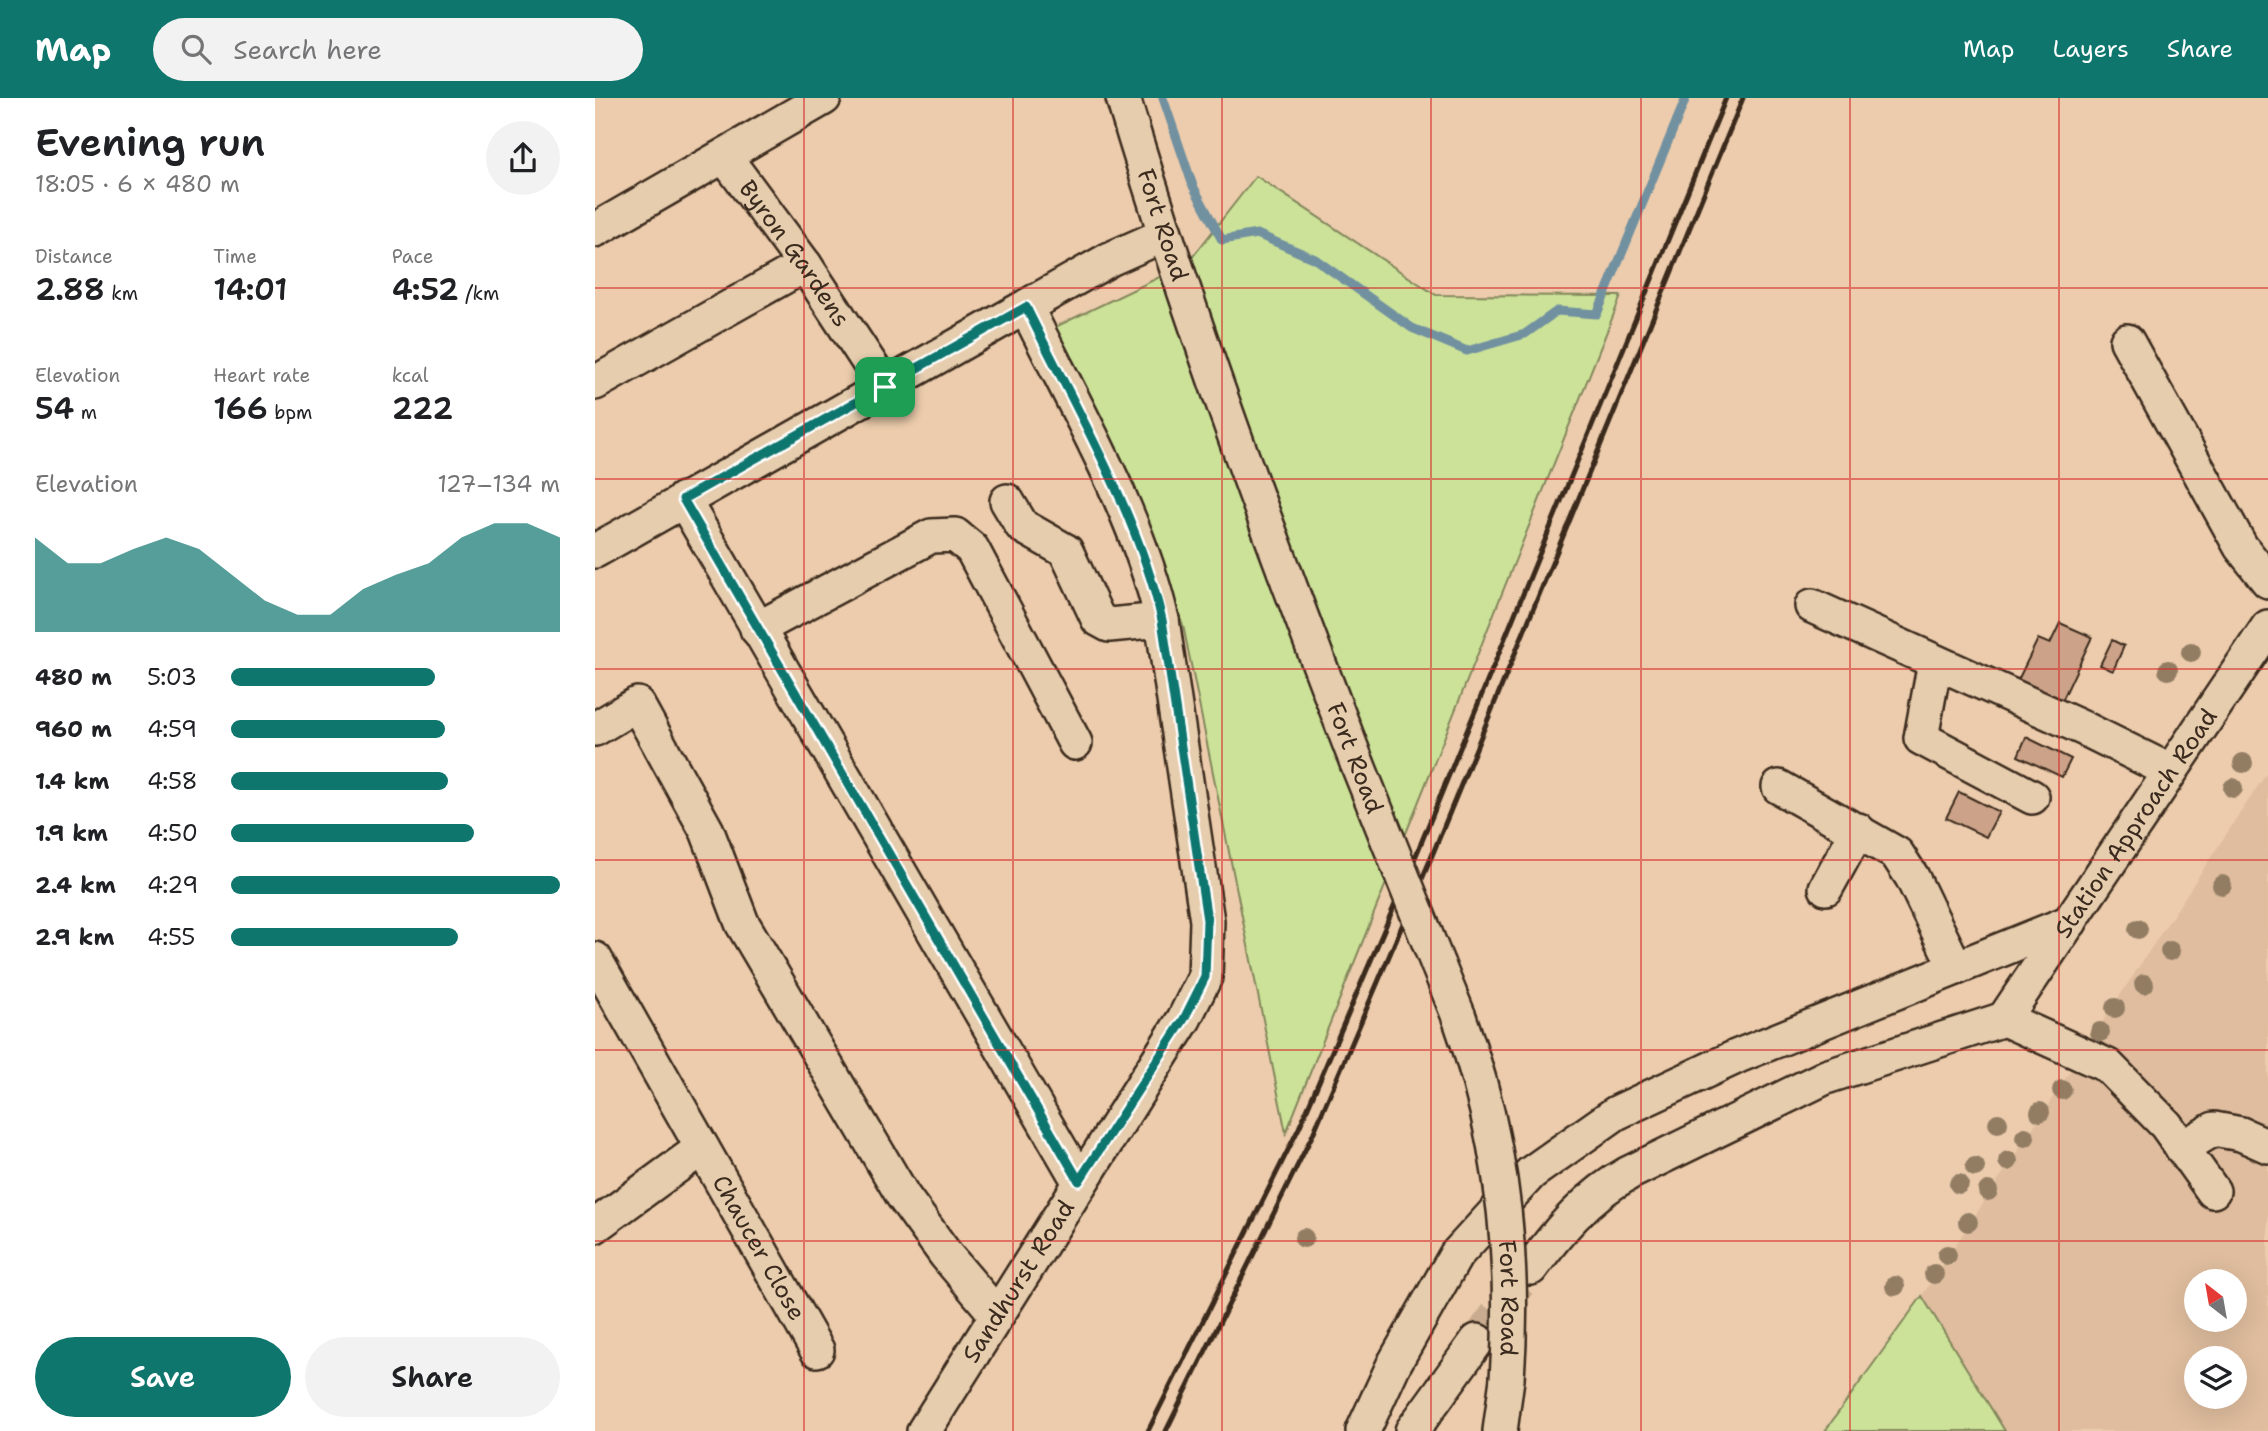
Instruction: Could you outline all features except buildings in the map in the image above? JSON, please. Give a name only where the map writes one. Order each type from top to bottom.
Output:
[{"type":"street","name":"Byron Gardens","points":[[595,230],[824,98]]},
{"type":"street","name":"Fort Road","points":[[1123,98],[1164,234],[1285,575],[1459,1017],[1488,1111],[1501,1184],[1510,1292],[1507,1378],[1500,1431]]},
{"type":"street","name":"Byron Gardens","points":[[725,157],[806,265],[885,387]]},
{"type":"street","points":[[595,551],[1119,254],[1164,234]]},
{"type":"street","points":[[595,383],[806,265]]},
{"type":"street","name":"Sandhurst Road","points":[[923,1431],[1184,1019],[1205,977],[1207,920],[1162,620],[1153,578],[1136,534],[1026,307]]},
{"type":"street","points":[[2127,341],[2241,547],[2268,581]]},
{"type":"street","points":[[683,499],[1079,1181]]},
{"type":"street","points":[[1007,500],[1022,526],[1066,551],[1098,619],[1109,625],[1162,620]]},
{"type":"street","points":[[757,629],[931,536],[955,535],[972,548],[1075,743]]},
{"type":"street","points":[[1812,606],[2085,729],[2170,771]]},
{"type":"street","name":"Station Approach Road","points":[[2004,1019],[2268,627]]},
{"type":"street","points":[[1935,662],[1921,738],[2032,797]]},
{"type":"street","points":[[595,729],[638,704],[706,831],[742,923],[756,947],[903,1196],[946,1255],[996,1314]]},
{"type":"street","points":[[1779,787],[1884,845],[1903,861],[1956,968]]},
{"type":"street","points":[[1826,888],[1858,830]]},
{"type":"street","points":[[1363,1431],[1394,1364],[1456,1255],[1531,1173],[1616,1113],[1738,1056],[2070,922]]},
{"type":"street","name":"Chaucer Close","points":[[595,959],[817,1350]]},
{"type":"street","points":[[1531,1268],[1585,1203],[1629,1172],[1826,1077],[2004,1019],[2108,1066],[2167,1125],[2213,1191]]},
{"type":"street","points":[[2182,1148],[2214,1129],[2241,1134],[2268,1146]]},
{"type":"street","name":"Chaucer Close","points":[[595,1226],[702,1147]]},
{"type":"street","points":[[1412,1431],[1477,1341]]},
{"type":"shaded area","points":[[2268,771],[2268,1431],[2005,1431],[1922,1296]]},
{"type":"green space","points":[[1256,176],[1436,295],[1621,296],[1286,1133],[1183,625],[1051,329],[1187,264]]},
{"type":"green space","points":[[1922,1296],[2005,1431],[1825,1431]]},
{"type":"waterway","points":[[1163,98],[1193,186],[1222,240],[1257,234],[1315,259],[1412,328],[1467,351],[1525,334],[1557,311],[1597,314],[1686,98]]},
{"type":"tunnel","points":[[1477,1341],[1519,1284]]},
{"type":"railway","points":[[1148,1431],[1299,1128],[1417,853],[1726,98]]},
{"type":"railway","points":[[1166,1431],[1313,1134],[1431,858],[1743,98]]},
{"type":"route","points":[[1026,307],[1136,534],[1153,578],[1162,620],[1207,920],[1205,977],[1184,1019],[1079,1181],[683,499],[885,387],[1026,307]]}]
